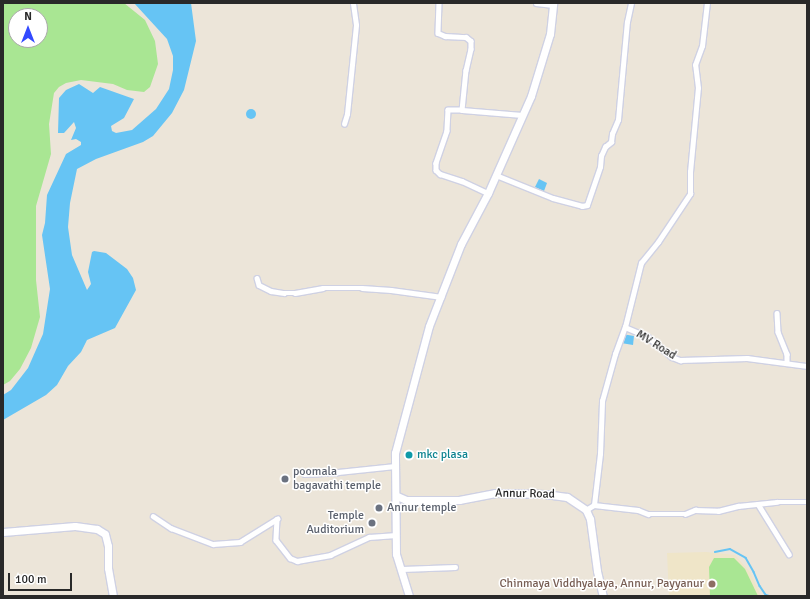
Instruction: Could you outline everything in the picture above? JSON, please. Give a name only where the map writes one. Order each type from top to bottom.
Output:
[{"type":"main road","points":[[408,596],[402,569],[396,554],[396,496],[394,485],[395,453],[408,410],[418,364],[429,326],[442,297],[461,244],[488,193],[531,96],[550,34],[553,4]]},
{"type":"main road","name":"Annur Road","points":[[396,496],[406,500],[459,500],[494,493],[559,494],[586,510]]},
{"type":"main road","points":[[586,510],[592,524],[597,572],[603,596]]},
{"type":"main road","points":[[3,532],[75,526],[97,529],[105,534],[108,546],[108,568],[113,596]]},
{"type":"street","points":[[344,124],[347,114],[356,25],[353,3]]},
{"type":"street","points":[[439,3],[438,33],[444,36],[466,37],[471,41],[466,70],[462,110]]},
{"type":"street","points":[[536,3],[553,4]]},
{"type":"street","points":[[496,175],[553,198],[582,206],[587,205],[600,167],[601,156],[605,147],[611,142],[612,134],[618,120],[626,29],[631,3]]},
{"type":"street","points":[[625,327],[641,263],[658,242],[690,194],[690,172],[698,88],[695,65],[702,46],[707,3]]},
{"type":"street","points":[[488,193],[462,181],[440,174],[436,170],[436,163],[447,131],[448,110],[522,115]]},
{"type":"street","points":[[257,278],[259,285],[271,291],[284,293],[295,293],[323,288],[362,288],[391,290],[442,297]]},
{"type":"street","points":[[777,313],[778,332],[787,354],[787,363]]},
{"type":"street","name":"MV Road","points":[[594,505],[600,454],[602,401],[617,346],[625,327],[648,337],[672,357],[680,360],[747,358],[807,366]]},
{"type":"street","points":[[304,474],[395,466]]},
{"type":"street","points":[[586,510],[594,505],[638,510],[648,514],[685,514],[695,510],[718,511],[738,506],[777,502],[807,502]]},
{"type":"street","points":[[758,504],[789,554]]},
{"type":"street","points":[[152,516],[172,528],[213,544],[240,542],[277,519],[276,540],[292,560],[297,561],[330,555],[369,537],[396,535]]},
{"type":"street","points":[[402,569],[455,567]]},
{"type":"shaded area","name":"Chinmaya Viddhyalaya, Annur, Payyanur","points":[[706,552],[735,555],[750,572],[761,596],[669,596],[667,553]]},
{"type":"green space","points":[[3,3],[124,3],[145,20],[155,41],[158,64],[150,87],[144,92],[127,90],[113,84],[81,80],[66,83],[59,87],[54,93],[49,124],[51,154],[36,206],[36,280],[40,317],[31,348],[20,369],[10,381],[3,385]]},
{"type":"green space","points":[[714,558],[734,558],[745,569],[758,596],[710,596],[709,567]]},
{"type":"water","points":[[134,3],[191,3],[196,41],[184,90],[172,113],[153,136],[143,142],[96,159],[77,169],[70,203],[68,227],[72,255],[87,290],[91,284],[88,272],[92,252],[94,251],[106,253],[127,269],[133,278],[136,290],[115,328],[87,340],[81,352],[68,366],[57,385],[46,395],[3,420],[3,395],[11,390],[28,368],[43,334],[50,289],[42,235],[45,223],[47,195],[66,154],[81,145],[81,142],[76,139],[71,140],[76,128],[74,122],[64,133],[58,133],[59,98],[66,90],[79,84],[93,93],[100,87],[134,99],[124,118],[111,126],[112,131],[116,133],[132,130],[156,109],[169,89],[173,70],[173,56],[167,39]]},
{"type":"water","points":[[249,109],[253,109],[255,110],[255,118],[249,119],[246,116],[246,112]]},
{"type":"water","points":[[539,179],[547,183],[544,191],[535,187]]},
{"type":"water","points":[[622,334],[634,336],[633,345],[621,343]]},
{"type":"waterway","points":[[715,552],[730,549],[746,558],[760,586],[766,595],[769,596]]},
{"type":"place","name":"mkc plasa","points":[[409,455]]},
{"type":"place","name":"poomala bagavathi temple","points":[[285,479]]},
{"type":"place","name":"Annur temple","points":[[379,508]]},
{"type":"place","name":"Temple Auditorium","points":[[372,523]]},
{"type":"place","name":"Chinmaya Viddhyalaya, Annur, Payyanur","points":[[712,584]]}]
